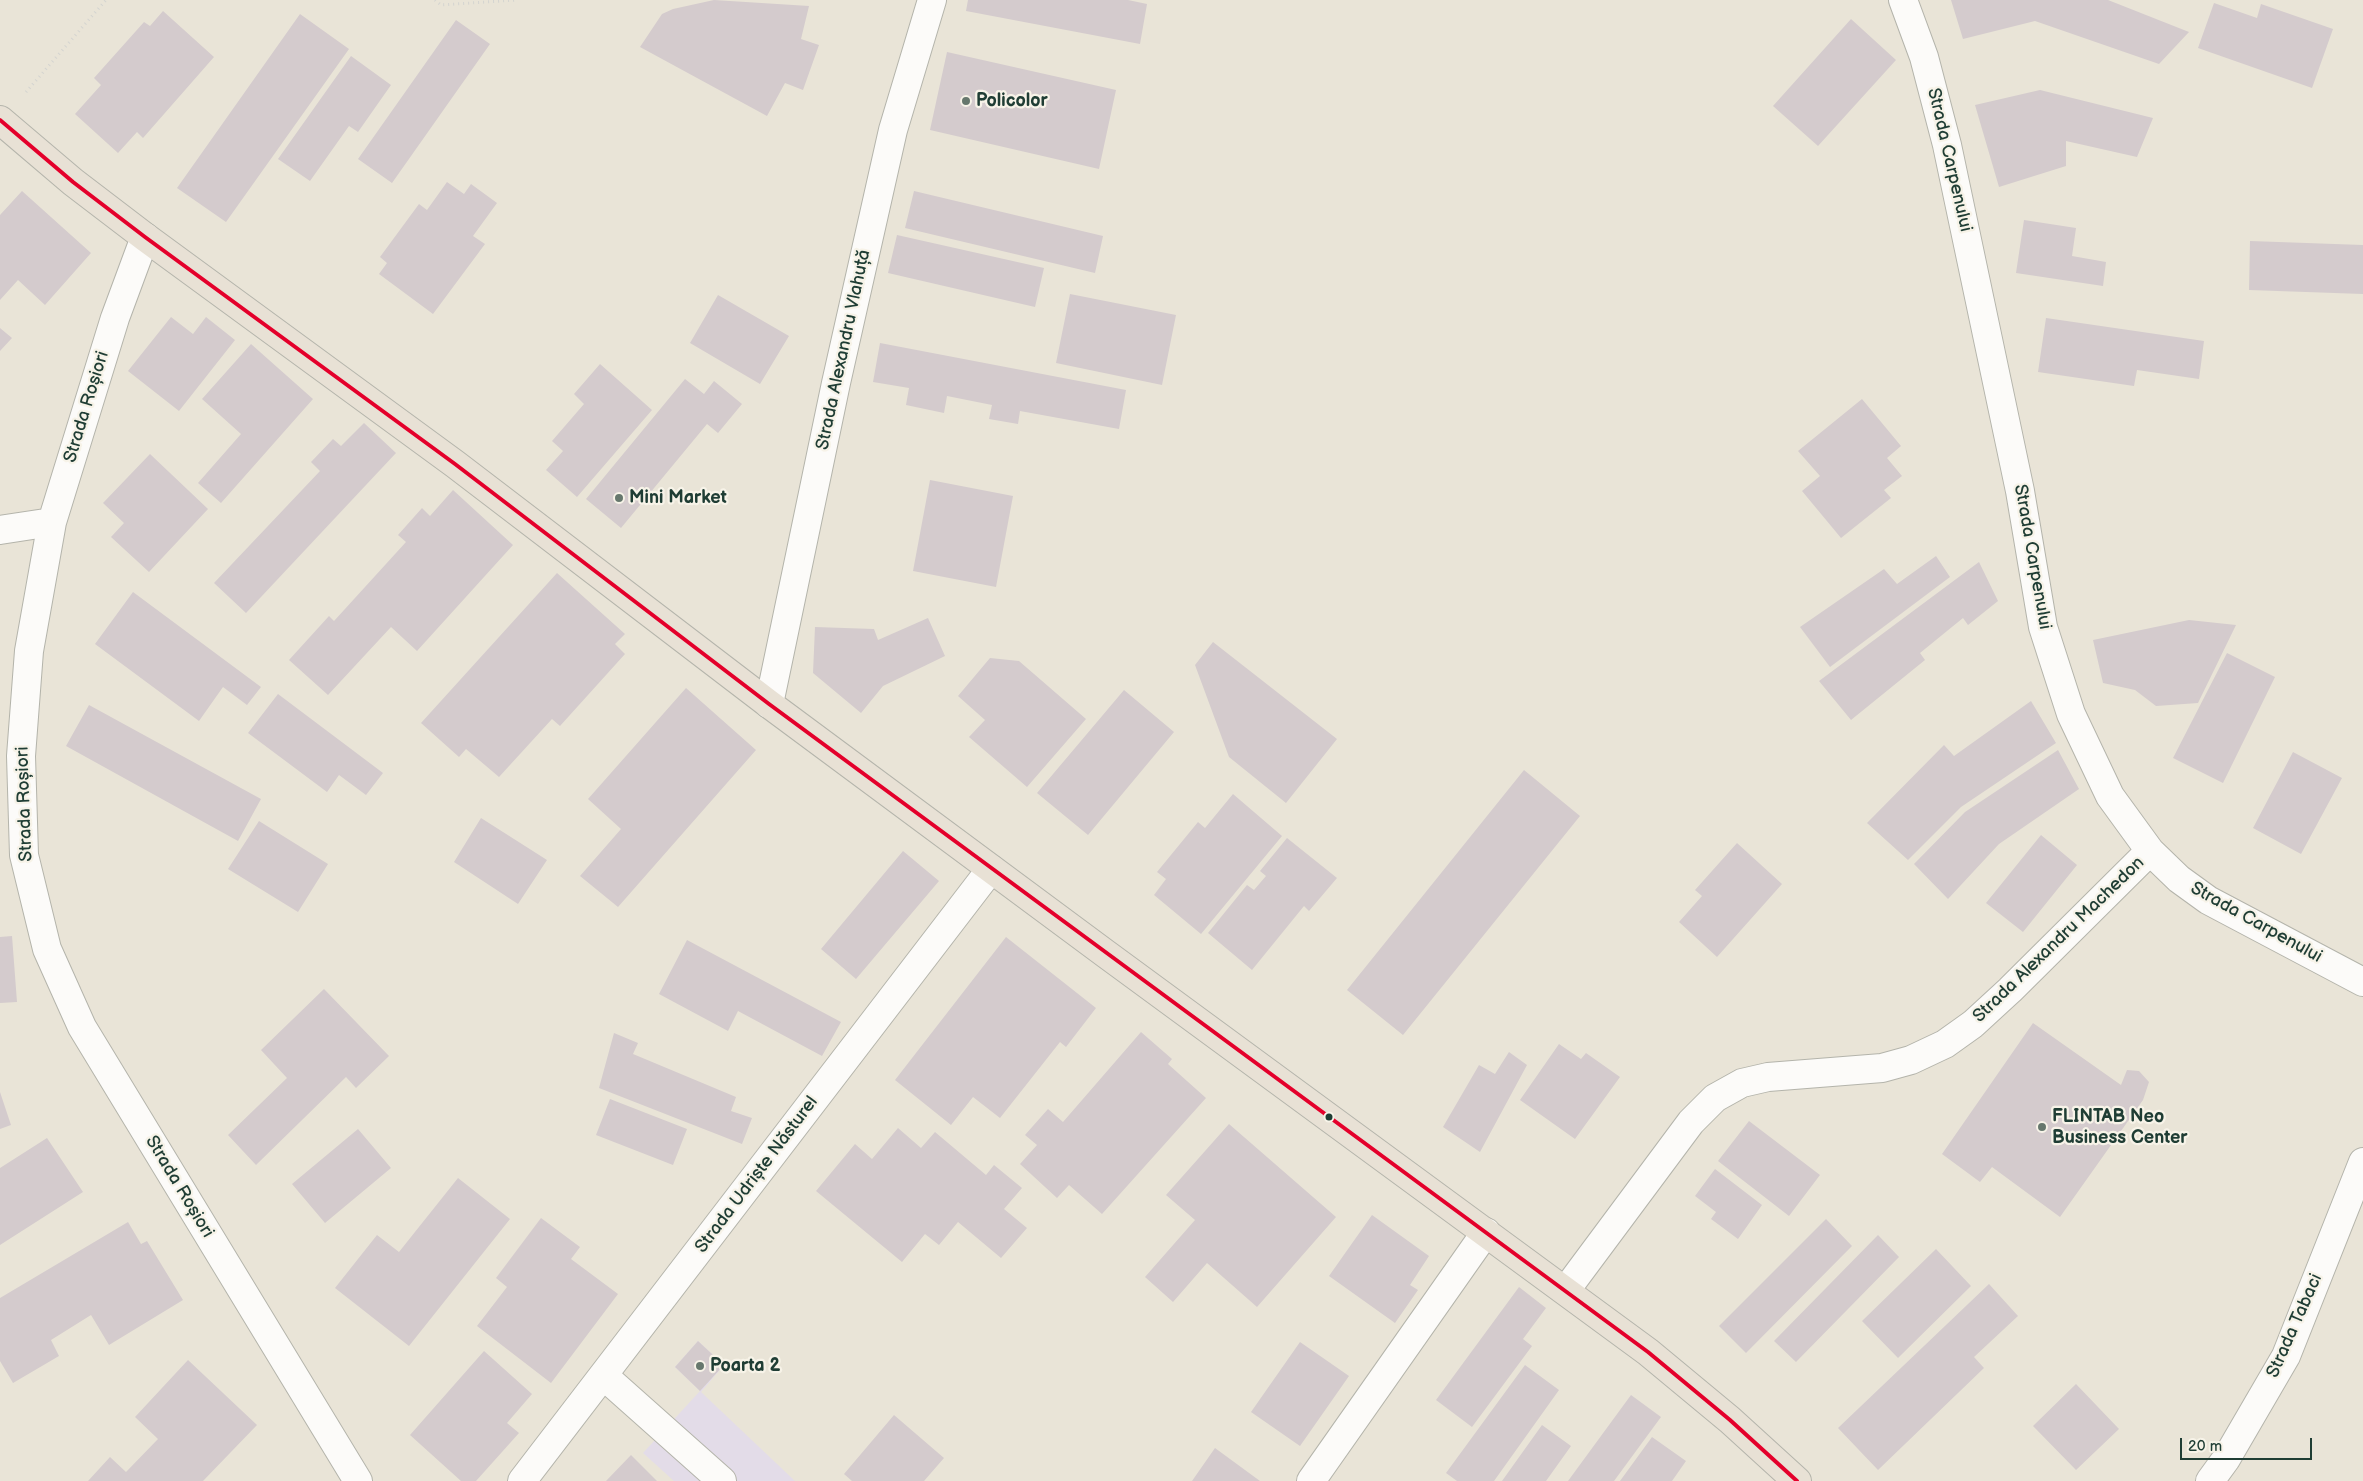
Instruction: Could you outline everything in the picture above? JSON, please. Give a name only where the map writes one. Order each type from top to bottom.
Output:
[{"type":"main road","points":[[0,120],[73,182],[145,237],[454,464],[769,704],[1656,1358],[1730,1420],[1797,1481]]},
{"type":"street","name":"Strada Alexandru Vlahuță","points":[[769,704],[836,383],[891,140],[932,0]]},
{"type":"street","name":"Strada Carpenului","points":[[1903,0],[1924,57],[1947,145],[2020,491],[2043,627],[2072,714],[2106,787],[2150,851],[2179,879],[2208,900],[2363,982]]},
{"type":"street","name":"Strada Roșiori","points":[[145,237],[115,318],[52,522],[29,651],[21,756],[24,855],[47,949],[82,1027],[358,1481]]},
{"type":"street","points":[[0,530],[52,522]]},
{"type":"street","name":"Strada Alexandru Machedon","points":[[1566,1290],[1691,1122],[1715,1098],[1742,1083],[1768,1077],[1882,1068],[1911,1060],[1945,1044],[1973,1024],[2010,990],[2150,851]]},
{"type":"street","name":"Strada Udriște Năsturel","points":[[522,1481],[990,868]]},
{"type":"street","name":"Strada Tabaci","points":[[2210,1481],[2226,1459],[2286,1356],[2363,1162]]},
{"type":"street","points":[[1311,1481],[1486,1232]]},
{"type":"street","points":[[604,1376],[722,1481]]},
{"type":"path","points":[[0,120],[106,0]]},
{"type":"path","points":[[435,0],[442,5],[516,0]]},
{"type":"shaded area","points":[[698,1341],[724,1365],[701,1392],[795,1481],[674,1481],[643,1453],[700,1391],[675,1367]]},
{"type":"building","points":[[714,0],[809,6],[801,39],[819,45],[803,90],[785,83],[767,116],[640,47],[662,14],[673,9]]},
{"type":"building","points":[[968,0],[1128,0],[1147,4],[1140,44],[966,11]]},
{"type":"building","points":[[1951,0],[2108,0],[2189,32],[2159,64],[2035,21],[1963,39]]},
{"type":"building","points":[[2214,3],[2257,18],[2261,4],[2333,29],[2312,88],[2198,48]]},
{"type":"building","points":[[163,11],[214,57],[143,138],[137,132],[118,153],[75,114],[101,85],[94,78],[144,22],[150,26]]},
{"type":"building","points":[[300,14],[349,49],[226,222],[177,188]]},
{"type":"building","points":[[1851,19],[1896,60],[1818,146],[1773,106]]},
{"type":"building","points":[[456,20],[490,44],[392,183],[358,159]]},
{"type":"building","points":[[947,52],[1116,90],[1099,169],[930,130]]},
{"type":"building","points":[[351,56],[391,85],[358,132],[349,126],[310,181],[278,159]]},
{"type":"building","points":[[2040,90],[2153,118],[2137,157],[2066,141],[2066,166],[1999,187],[1975,105]]},
{"type":"building","points":[[447,182],[464,194],[471,184],[497,203],[473,236],[485,244],[433,314],[379,274],[387,263],[380,257],[419,204],[427,210]]},
{"type":"building","points":[[22,191],[91,253],[45,305],[18,280],[0,300],[0,215]]},
{"type":"building","points":[[914,191],[1103,236],[1095,273],[905,228]]},
{"type":"building","points":[[2024,220],[2076,228],[2072,256],[2106,262],[2103,286],[2016,273]]},
{"type":"building","points":[[897,235],[1044,268],[1035,307],[888,273]]},
{"type":"building","points":[[2250,241],[2363,245],[2363,294],[2249,290]]},
{"type":"building","points":[[1070,294],[1176,315],[1162,385],[1056,363]]},
{"type":"building","points":[[718,295],[789,336],[760,384],[690,343]]},
{"type":"building","points":[[171,317],[193,334],[206,317],[235,340],[179,411],[128,371]]},
{"type":"building","points":[[2046,318],[2204,341],[2199,379],[2137,370],[2134,386],[2038,372]]},
{"type":"building","points":[[0,328],[12,338],[0,351]]},
{"type":"building","points":[[880,343],[1126,390],[1119,429],[1020,411],[1018,424],[989,419],[992,405],[947,396],[944,413],[906,405],[909,388],[873,382]]},
{"type":"building","points":[[251,344],[313,399],[221,503],[198,483],[241,434],[202,399]]},
{"type":"building","points":[[600,364],[652,410],[577,497],[546,470],[563,451],[552,441],[584,404],[574,394]]},
{"type":"building","points":[[685,379],[704,394],[714,381],[742,404],[718,433],[707,424],[621,528],[586,499]]},
{"type":"building","points":[[1862,399],[1901,446],[1887,458],[1902,476],[1884,490],[1891,498],[1841,538],[1802,491],[1820,476],[1798,451]]},
{"type":"building","points":[[364,423],[396,453],[246,613],[214,583],[320,471],[311,462],[333,439],[341,446]]},
{"type":"building","points":[[150,454],[208,509],[149,572],[111,537],[124,523],[103,503]]},
{"type":"building","points":[[930,480],[1013,496],[996,587],[913,571]]},
{"type":"building","points":[[453,490],[513,545],[417,651],[391,627],[328,695],[289,660],[329,616],[334,621],[406,542],[398,535],[422,508],[430,516]]},
{"type":"building","points":[[1936,556],[1950,577],[1830,667],[1800,627],[1884,569],[1897,584]]},
{"type":"building","points":[[1979,562],[1998,601],[1968,625],[1963,618],[1920,653],[1925,660],[1851,720],[1819,681]]},
{"type":"building","points":[[557,573],[625,634],[615,644],[625,654],[560,726],[552,719],[499,777],[466,749],[459,757],[421,723]]},
{"type":"building","points":[[133,592],[261,687],[247,705],[223,687],[199,721],[95,644]]},
{"type":"building","points":[[928,618],[945,656],[883,686],[861,713],[813,673],[815,627],[874,629],[878,640]]},
{"type":"building","points":[[2189,620],[2236,625],[2198,703],[2156,706],[2135,690],[2103,683],[2093,640]]},
{"type":"building","points":[[1213,642],[1337,739],[1286,803],[1229,757],[1195,665]]},
{"type":"building","points":[[2227,653],[2275,677],[2223,783],[2173,758]]},
{"type":"building","points":[[990,658],[1019,661],[1086,719],[1027,787],[969,737],[985,720],[958,696]]},
{"type":"building","points":[[686,688],[756,750],[618,907],[580,876],[621,829],[588,799]]},
{"type":"building","points":[[1124,690],[1174,732],[1088,835],[1037,793]]},
{"type":"building","points":[[278,694],[383,773],[366,795],[339,775],[327,792],[248,733]]},
{"type":"building","points":[[2031,701],[2056,743],[1961,807],[1908,860],[1867,823],[1944,745],[1954,756]]},
{"type":"building","points":[[89,705],[261,799],[238,841],[66,746]]},
{"type":"building","points":[[2058,750],[2079,789],[1999,844],[1948,899],[1914,864],[1965,812]]},
{"type":"building","points":[[2293,752],[2342,778],[2301,854],[2253,828]]},
{"type":"building","points":[[1524,770],[1580,816],[1403,1035],[1347,990]]},
{"type":"building","points":[[1233,794],[1282,836],[1201,934],[1154,895],[1166,879],[1157,872],[1198,822],[1205,828]]},
{"type":"building","points":[[481,818],[547,860],[518,904],[454,862]]},
{"type":"building","points":[[259,821],[328,864],[298,912],[228,869]]},
{"type":"building","points":[[2041,835],[2077,865],[2023,932],[1986,903]]},
{"type":"building","points":[[1287,838],[1337,878],[1309,911],[1304,906],[1252,970],[1208,933],[1247,885],[1254,890],[1266,876],[1260,871]]},
{"type":"building","points":[[1737,843],[1782,884],[1717,957],[1679,922],[1702,896],[1695,890]]},
{"type":"building","points":[[903,851],[939,881],[856,979],[821,949]]},
{"type":"building","points":[[12,936],[17,1002],[0,1003],[0,937]]},
{"type":"building","points":[[1006,937],[1096,1008],[1066,1047],[1060,1042],[1000,1118],[973,1097],[951,1125],[895,1080]]},
{"type":"building","points":[[687,940],[841,1022],[822,1056],[738,1011],[728,1031],[659,994]]},
{"type":"building","points":[[324,989],[389,1056],[356,1088],[346,1077],[256,1165],[228,1135],[287,1078],[261,1050]]},
{"type":"building","name":"FLINTAB Neo Business Center","points":[[2033,1023],[2121,1085],[2127,1070],[2139,1071],[2149,1082],[2143,1100],[2060,1217],[1992,1167],[1980,1182],[1942,1154]]},
{"type":"building","points":[[1141,1032],[1172,1059],[1168,1064],[1206,1098],[1102,1214],[1069,1185],[1057,1198],[1020,1164],[1037,1145],[1025,1135],[1048,1109],[1063,1122]]},
{"type":"building","points":[[614,1033],[638,1043],[633,1054],[736,1097],[731,1111],[752,1118],[742,1144],[599,1088]]},
{"type":"building","points":[[1559,1044],[1581,1059],[1586,1053],[1620,1077],[1575,1139],[1520,1100]]},
{"type":"building","points":[[1509,1052],[1527,1065],[1480,1152],[1443,1127],[1479,1065],[1495,1074]]},
{"type":"building","points":[[0,1092],[11,1125],[0,1129]]},
{"type":"building","points":[[610,1099],[687,1129],[673,1165],[596,1135]]},
{"type":"building","points":[[1749,1121],[1820,1175],[1789,1216],[1718,1161]]},
{"type":"building","points":[[1229,1124],[1336,1217],[1257,1307],[1207,1263],[1173,1302],[1145,1277],[1195,1220],[1166,1195]]},
{"type":"building","points":[[898,1128],[921,1148],[935,1132],[986,1175],[994,1165],[1022,1188],[1004,1209],[1027,1228],[1001,1258],[958,1222],[939,1245],[925,1234],[902,1262],[816,1191],[855,1144],[872,1159]]},
{"type":"building","points":[[358,1129],[391,1168],[325,1223],[292,1184]]},
{"type":"building","points":[[47,1138],[83,1192],[0,1245],[0,1168]]},
{"type":"building","points":[[1715,1169],[1762,1205],[1738,1239],[1711,1219],[1716,1212],[1695,1196]]},
{"type":"building","points":[[458,1178],[510,1219],[409,1346],[335,1288],[377,1235],[399,1252]]},
{"type":"building","points":[[1372,1215],[1429,1256],[1410,1285],[1418,1290],[1395,1323],[1329,1276]]},
{"type":"building","points":[[541,1218],[580,1247],[571,1259],[618,1294],[551,1383],[477,1326],[507,1287],[496,1278]]},
{"type":"building","points":[[1826,1219],[1852,1246],[1746,1353],[1719,1326]]},
{"type":"building","points":[[128,1222],[141,1244],[147,1241],[183,1300],[109,1345],[91,1315],[51,1340],[59,1356],[13,1383],[0,1361],[0,1298]]},
{"type":"building","points":[[1878,1235],[1899,1257],[1796,1362],[1774,1341]]},
{"type":"building","points":[[1936,1249],[1971,1286],[1898,1358],[1862,1321]]},
{"type":"building","points":[[1989,1284],[2018,1316],[1974,1357],[1984,1368],[1878,1470],[1838,1428]]},
{"type":"building","points":[[1519,1287],[1546,1308],[1523,1339],[1532,1346],[1472,1427],[1436,1400]]},
{"type":"building","name":"Poarta 2","points":[[698,1341],[724,1365],[700,1391],[675,1367]]},
{"type":"building","points":[[1300,1342],[1349,1376],[1300,1446],[1251,1412]]},
{"type":"building","points":[[484,1351],[532,1394],[507,1423],[519,1433],[476,1481],[461,1481],[410,1435]]},
{"type":"building","points":[[188,1360],[257,1425],[203,1481],[88,1481],[110,1457],[126,1472],[158,1439],[135,1417]]},
{"type":"building","points":[[1525,1365],[1559,1390],[1494,1481],[1457,1481],[1446,1473]]},
{"type":"building","points":[[2076,1384],[2119,1429],[2076,1470],[2033,1426]]},
{"type":"building","points":[[1631,1395],[1661,1417],[1614,1481],[1568,1481]]},
{"type":"building","points":[[894,1415],[944,1458],[924,1481],[852,1481],[844,1474]]},
{"type":"building","points":[[1542,1425],[1571,1446],[1546,1481],[1502,1481]]},
{"type":"building","points":[[1652,1437],[1686,1461],[1672,1481],[1620,1481]]},
{"type":"building","points":[[1215,1448],[1260,1481],[1192,1481]]},
{"type":"building","points":[[631,1455],[657,1481],[606,1481]]},
{"type":"transit line","points":[[0,120],[73,182],[145,237],[455,464],[769,704],[1648,1352],[1730,1420],[1797,1481]]},
{"type":"place","name":"Policolor","points":[[966,101]]},
{"type":"place","name":"Mini Market","points":[[619,498]]},
{"type":"place","name":"FLINTAB Neo Business Center","points":[[2042,1127]]},
{"type":"place","name":"Poarta 2","points":[[700,1366]]}]
